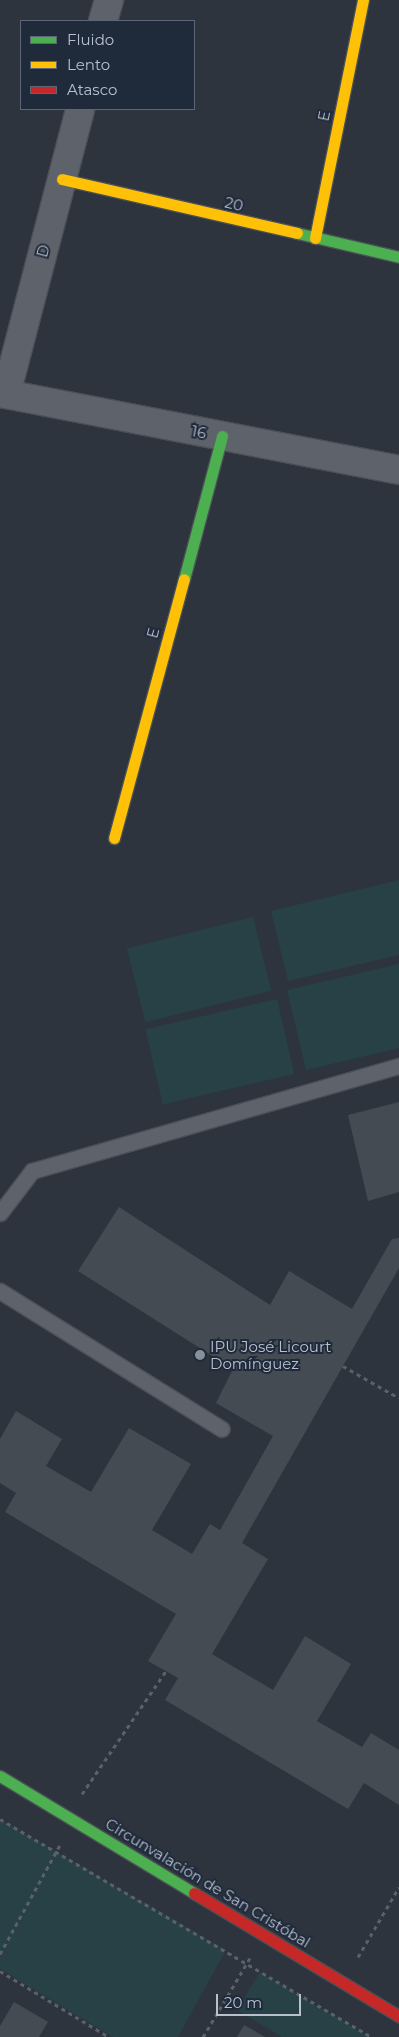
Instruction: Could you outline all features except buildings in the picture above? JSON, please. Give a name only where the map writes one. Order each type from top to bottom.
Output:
[{"type":"street","points":[[103,20],[109,0]]},
{"type":"street","name":"E","points":[[315,238],[363,0]]},
{"type":"street","name":"D","points":[[3,393],[80,110]]},
{"type":"street","name":"20","points":[[62,179],[399,256]]},
{"type":"street","name":"16","points":[[3,393],[399,470]]},
{"type":"street","name":"E","points":[[114,838],[222,436]]},
{"type":"street","name":"Circunvalación de San Cristóbal","points":[[0,1776],[399,2016]]},
{"type":"lane","points":[[0,1213],[32,1171],[399,1066]]},
{"type":"lane","points":[[0,1291],[222,1429]]},
{"type":"path","points":[[342,1366],[399,1398]]},
{"type":"path","points":[[0,1954],[58,1854],[68,1816],[166,1671]]},
{"type":"path","points":[[0,1819],[226,1950],[245,1965],[372,2037]]},
{"type":"path","points":[[358,1957],[399,1887]]},
{"type":"path","points":[[203,2037],[263,1934]]},
{"type":"path","points":[[0,1971],[109,2037]]},
{"type":"green space","points":[[399,880],[399,955],[288,981],[271,911]]},
{"type":"green space","points":[[253,917],[271,991],[145,1022],[127,948]]},
{"type":"green space","points":[[399,964],[399,1048],[306,1070],[287,990]]},
{"type":"green space","points":[[277,999],[294,1074],[163,1104],[145,1029]]},
{"type":"green space","points":[[0,1819],[226,1950],[178,2037],[113,2037],[0,1969]]},
{"type":"green space","points":[[260,1972],[370,2037],[282,2037],[237,2010]]},
{"type":"traffic: fast","points":[[297,233],[399,257]]},
{"type":"traffic: fast","points":[[184,579],[222,436]]},
{"type":"traffic: fast","points":[[0,1776],[194,1893]]},
{"type":"traffic: slow","points":[[315,238],[363,0]]},
{"type":"traffic: slow","points":[[62,179],[297,233]]},
{"type":"traffic: slow","points":[[114,838],[184,579]]},
{"type":"traffic: jam","points":[[194,1893],[399,2016]]},
{"type":"place","name":"IPU José Licourt Domínguez","points":[[200,1355]]}]
